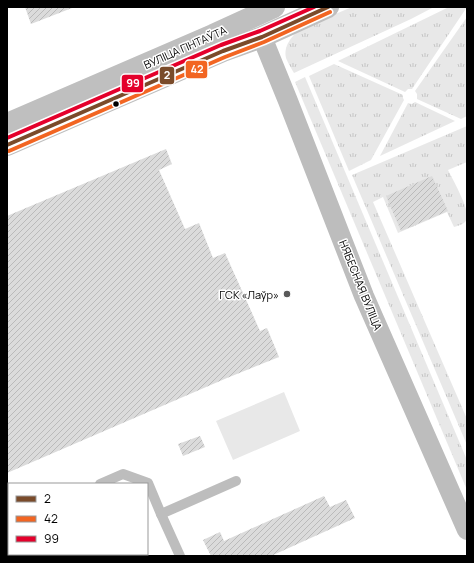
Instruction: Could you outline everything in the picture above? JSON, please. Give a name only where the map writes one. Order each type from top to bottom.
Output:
[{"type":"main road","name":"ВУЛІЦА ГІНТАЎТА","points":[[7,124],[198,42],[274,7]]},
{"type":"main road","name":"ВУЛІЦА ГІНТАЎТА","points":[[7,144],[215,54],[262,37],[328,7]]},
{"type":"main road","points":[[253,17],[262,37]]},
{"type":"street","name":"НЯБЕСНАЯ ВУЛІЦА","points":[[262,37],[364,296],[467,530]]},
{"type":"lane","points":[[102,483],[124,474],[148,483],[180,556]]},
{"type":"lane","points":[[161,514],[236,482]]},
{"type":"green space","points":[[352,7],[434,7],[294,73],[285,54],[287,45],[294,35],[300,29]]},
{"type":"green space","points":[[449,7],[467,7],[412,89],[408,89],[405,92],[338,61]]},
{"type":"green space","points":[[467,17],[467,116],[461,119],[417,99],[417,94],[415,91]]},
{"type":"green space","points":[[334,64],[403,95],[404,100],[371,160],[349,171],[309,76]]},
{"type":"green space","points":[[305,77],[467,460],[467,490],[295,82]]},
{"type":"green space","points":[[415,102],[455,121],[380,156],[408,103],[412,104]]},
{"type":"green space","points":[[467,126],[467,162],[448,170],[466,209],[467,219],[465,222],[454,227],[447,212],[398,233],[383,197],[373,202],[467,419],[467,445],[352,175]]},
{"type":"green space","points":[[284,392],[300,431],[233,460],[216,421]]},
{"type":"building","points":[[25,7],[71,7],[72,8],[31,24]]},
{"type":"building","points":[[166,149],[172,164],[159,170],[185,229],[199,223],[213,258],[225,253],[260,331],[267,328],[279,357],[7,473],[7,216]]},
{"type":"building","points":[[432,176],[448,211],[401,231],[386,196]]},
{"type":"building","points":[[200,436],[205,447],[183,456],[178,444]]},
{"type":"building","points":[[324,496],[330,507],[346,500],[355,518],[271,556],[211,556],[203,540],[220,532],[224,541]]},
{"type":"transit line","name":"99","points":[[7,138],[221,45],[260,31],[314,7]]},
{"type":"transit line","name":"2","points":[[7,145],[223,51],[262,37],[328,7]]},
{"type":"transit line","name":"42","points":[[9,151],[225,57],[264,42],[330,12]]},
{"type":"place","name":"ГСК «Лаўр»","points":[[287,294]]}]
